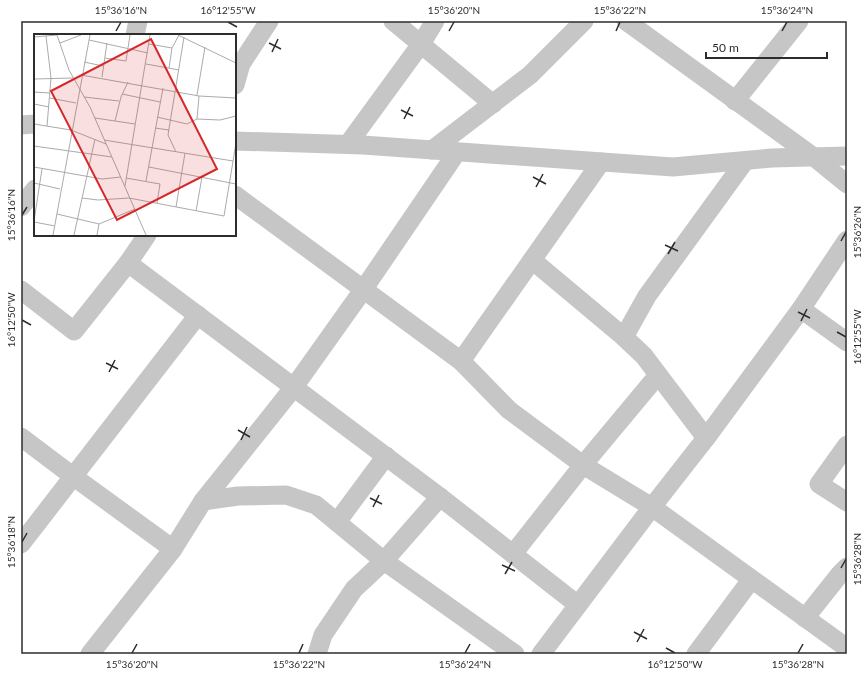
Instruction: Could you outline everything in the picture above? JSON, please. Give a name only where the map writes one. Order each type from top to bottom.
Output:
[{"type":"street","points":[[135,34],[138,21]]},
{"type":"street","points":[[236,82],[241,64],[269,21]]},
{"type":"street","points":[[393,21],[493,104]]},
{"type":"street","points":[[348,144],[421,44],[435,21]]},
{"type":"street","points":[[432,150],[530,75],[584,21]]},
{"type":"street","points":[[626,21],[814,158],[847,184]]},
{"type":"street","points":[[735,101],[799,21]]},
{"type":"street","points":[[21,125],[34,124]]},
{"type":"street","points":[[236,141],[348,144],[673,167],[772,158],[847,156]]},
{"type":"street","points":[[90,654],[173,549],[203,501],[294,387],[363,290],[457,152]]},
{"type":"street","points":[[624,337],[647,296],[745,161]]},
{"type":"street","points":[[461,361],[601,162]]},
{"type":"street","points":[[21,207],[34,190]]},
{"type":"street","points":[[236,196],[461,361],[509,410],[583,464],[652,507],[847,648]]},
{"type":"street","points":[[21,290],[74,331],[128,263],[146,236]]},
{"type":"street","points":[[541,654],[706,438],[801,309],[847,240]]},
{"type":"street","points":[[532,260],[624,337],[644,356],[706,438]]},
{"type":"street","points":[[128,263],[440,497],[578,605]]},
{"type":"street","points":[[801,309],[847,342]]},
{"type":"street","points":[[21,544],[198,315]]},
{"type":"street","points":[[513,554],[583,464],[658,375]]},
{"type":"street","points":[[21,437],[173,549]]},
{"type":"street","points":[[847,445],[819,484],[847,502]]},
{"type":"street","points":[[337,522],[386,456]]},
{"type":"street","points":[[203,501],[238,496],[286,495],[316,505],[384,561],[514,654]]},
{"type":"street","points":[[316,654],[323,635],[354,589],[384,561],[440,497]]},
{"type":"street","points":[[805,618],[847,567]]},
{"type":"street","points":[[696,654],[752,580]]}]
